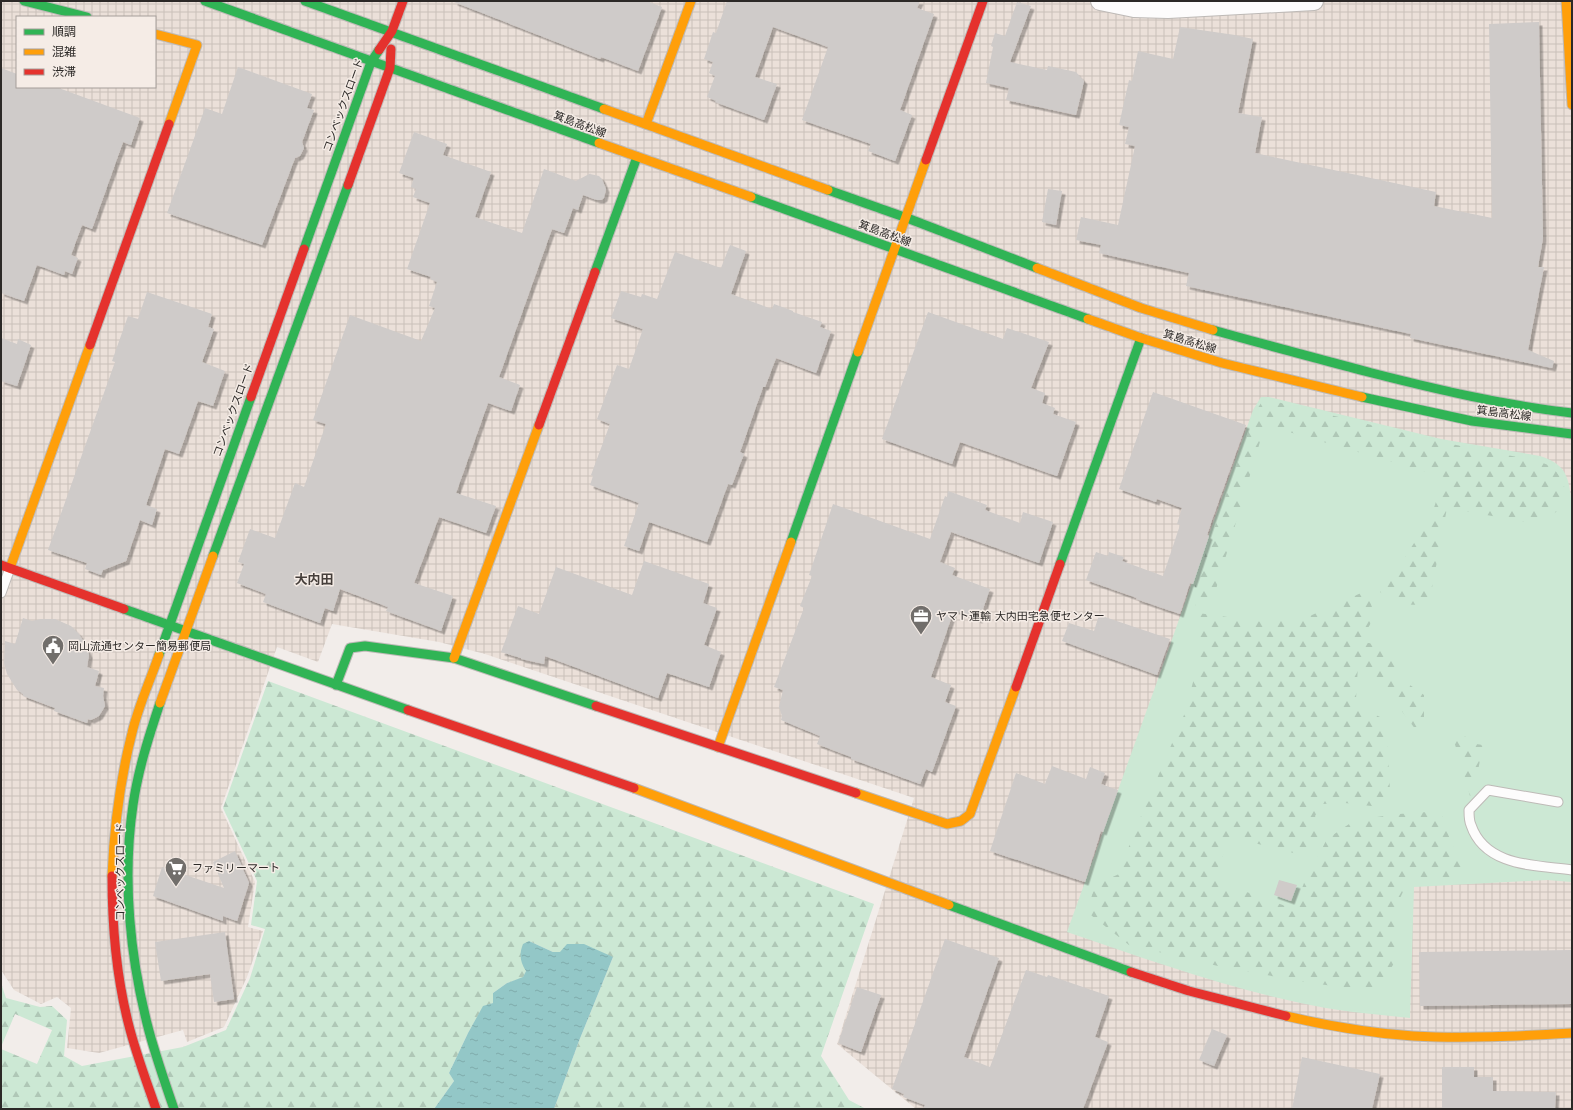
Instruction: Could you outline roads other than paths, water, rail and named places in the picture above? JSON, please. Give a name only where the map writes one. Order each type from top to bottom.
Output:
[{"type":"street","points":[[24,1],[83,16]]},
{"type":"street","name":"箕島高松線","points":[[206,1],[371,62],[1141,338],[1222,363],[1398,406],[1472,421],[1572,434]]},
{"type":"street","name":"箕島高松線","points":[[305,1],[907,218],[1141,308],[1278,349],[1473,398],[1527,408],[1572,413]]},
{"type":"street","points":[[392,32],[403,1]]},
{"type":"street","points":[[646,124],[692,1]]},
{"type":"street","points":[[718,747],[983,1]]},
{"type":"street","points":[[1100,1],[1134,8],[1168,9],[1314,1]]},
{"type":"street","points":[[1566,1],[1572,105]]},
{"type":"street","name":"コンベックスロード","points":[[156,1109],[128,1022],[118,966],[112,907],[112,852],[116,811],[128,746],[169,625],[371,62],[392,32]]},
{"type":"street","name":"コンベックスロード","points":[[174,1109],[147,1020],[136,966],[130,908],[130,838],[133,806],[147,743],[186,631],[390,68],[392,32]]},
{"type":"street","points":[[10,568],[197,45],[156,34]]},
{"type":"street","points":[[454,658],[637,157]]},
{"type":"street","points":[[336,685],[350,648],[365,646],[454,658],[947,824],[961,821],[970,814],[1141,338]]},
{"type":"street","points":[[1,565],[635,790],[1153,980],[1216,1000],[1297,1019],[1379,1032],[1450,1037],[1572,1033]]},
{"type":"lane","points":[[1,593],[10,568]]},
{"type":"lane","points":[[1558,802],[1488,790],[1468,810],[1471,825],[1480,841],[1496,855],[1514,862],[1572,870]]},
{"type":"water","points":[[529,941],[553,952],[560,952],[567,944],[584,944],[613,957],[579,1041],[554,1109],[434,1109],[454,1081],[449,1073],[483,1006],[493,1003],[493,993],[507,983],[523,977],[526,971],[521,961],[521,951],[523,944]]},
{"type":"place","name":"ヤマト運輸 大内田宅急便センター","points":[[921,636]]},
{"type":"place","name":"岡山流通センター簡易郵便局","points":[[53,666]]},
{"type":"place","name":"ファミリーマート","points":[[176,888]]},
{"type":"district","name":"大内田","points":[[314,579]]}]
